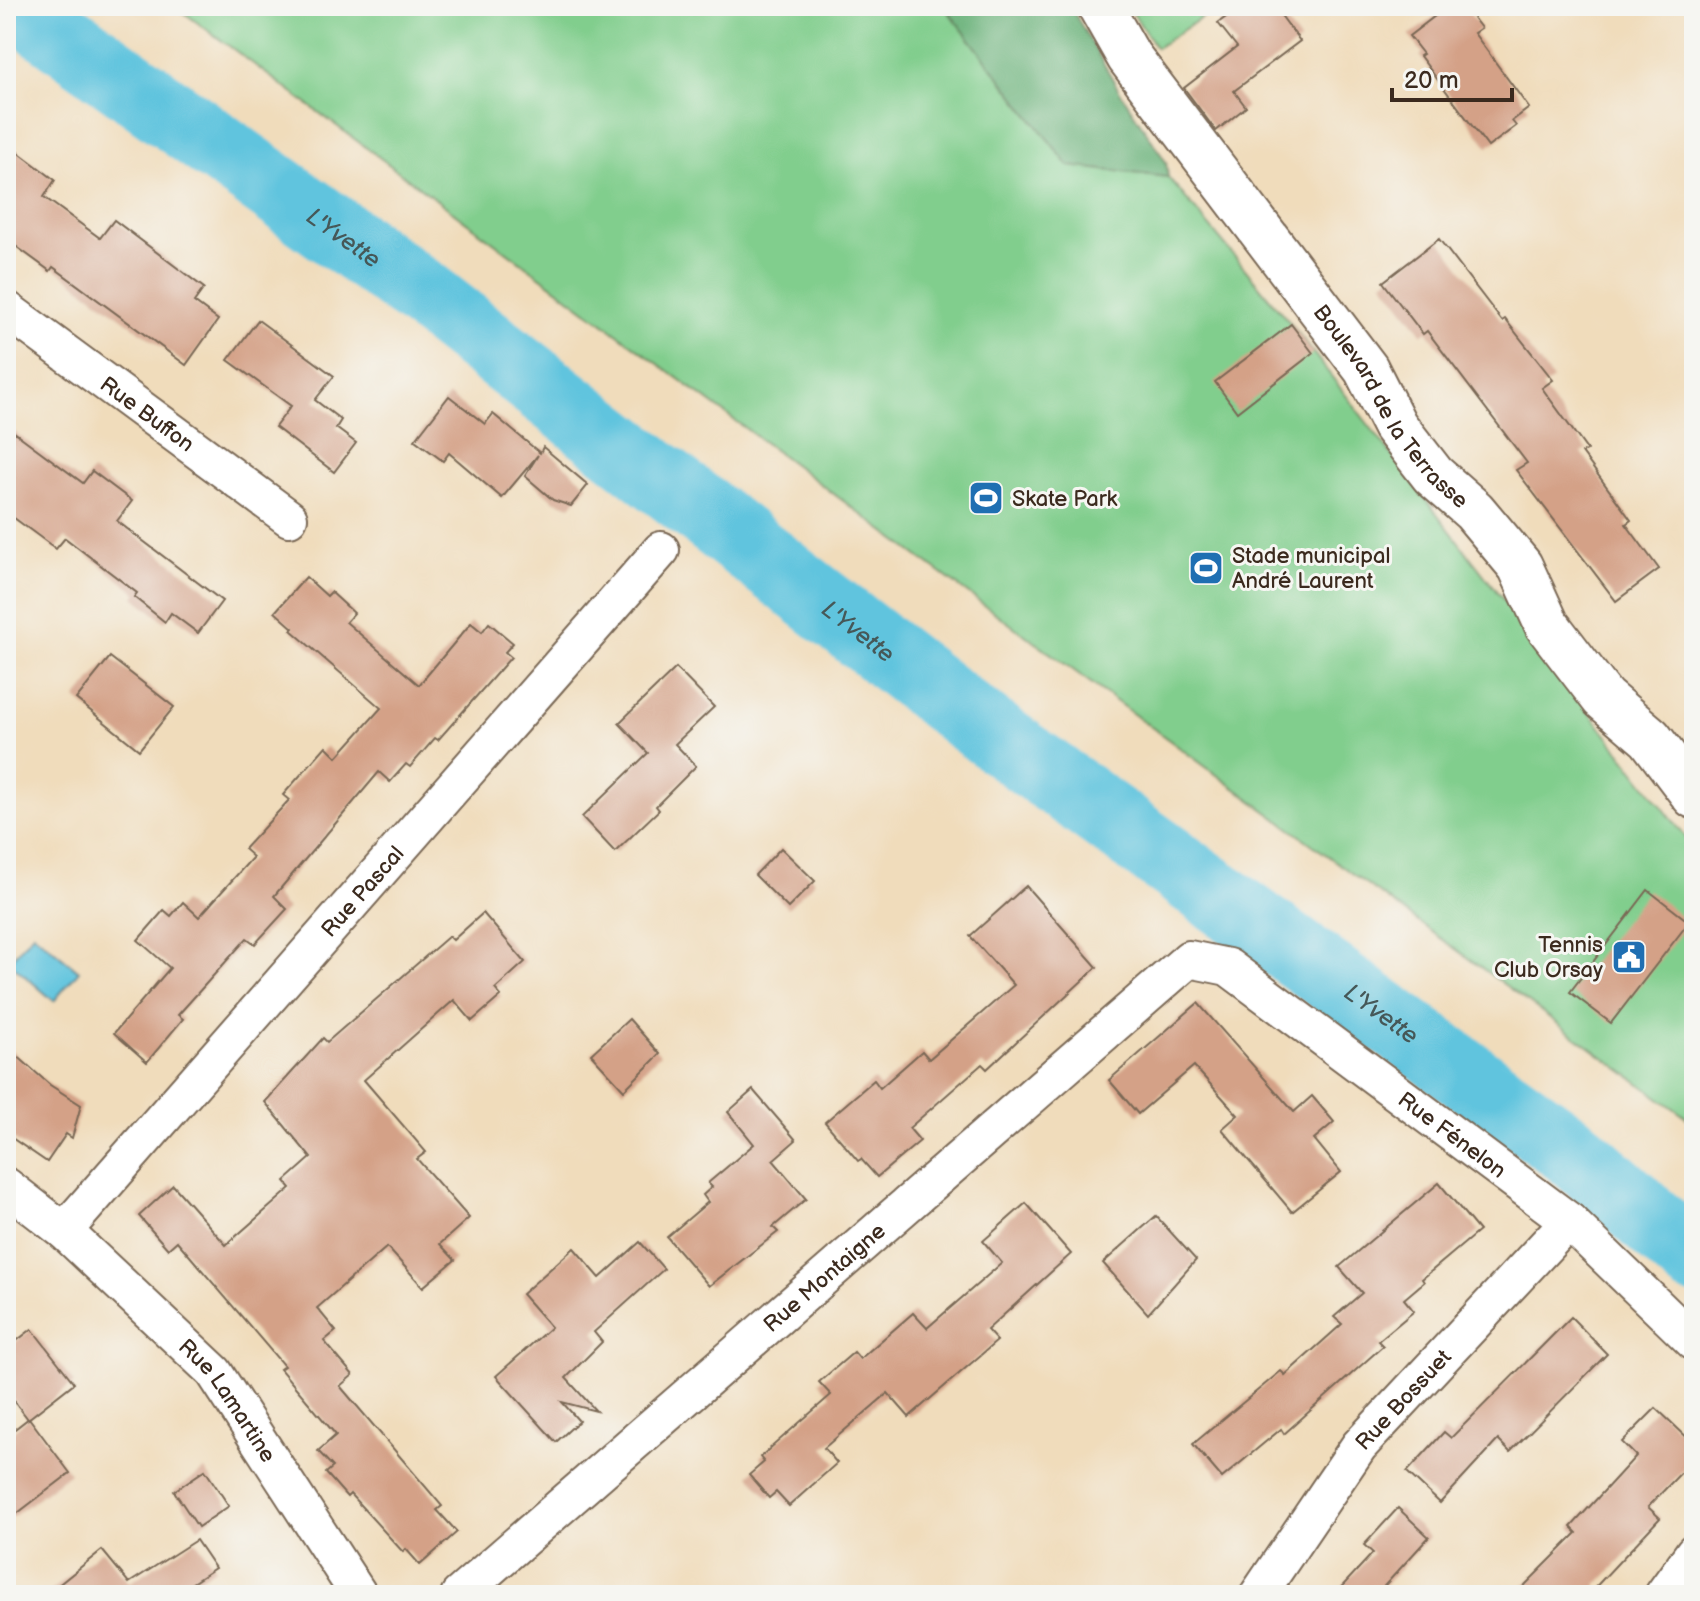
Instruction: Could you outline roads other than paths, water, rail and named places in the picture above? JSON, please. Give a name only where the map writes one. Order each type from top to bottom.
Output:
[{"type":"street","name":"Boulevard de la Terrasse","points":[[1100,6],[1129,57],[1366,369],[1395,426],[1433,475],[1474,511],[1520,566],[1547,625],[1603,698],[1650,738],[1694,796]]},
{"type":"street","name":"Rue Buffon","points":[[6,309],[289,518]]},
{"type":"street","name":"Rue Pascal","points":[[64,1231],[661,550]]},
{"type":"street","name":"Rue Fénelon","points":[[1189,959],[1228,967],[1569,1221],[1694,1342]]},
{"type":"street","name":"Rue Montaigne","points":[[459,1595],[1189,959]]},
{"type":"street","name":"Rue Lamartine","points":[[6,1186],[64,1231],[214,1372],[359,1595]]},
{"type":"street","name":"Rue Bossuet","points":[[1258,1595],[1359,1446],[1569,1221]]},
{"type":"street","points":[[1663,1595],[1694,1552]]},
{"type":"water","points":[[33,933],[79,971],[54,1001],[9,962]]},
{"type":"waterway","name":"L'Yvette","points":[[20,6],[422,294],[974,721],[1572,1151],[1694,1259]]},
{"type":"place","name":"Skate Park","points":[[986,498]]},
{"type":"place","name":"Stade municipal André Laurent","points":[[1206,568]]},
{"type":"place","name":"Tennis Club Orsay","points":[[1629,957]]}]
